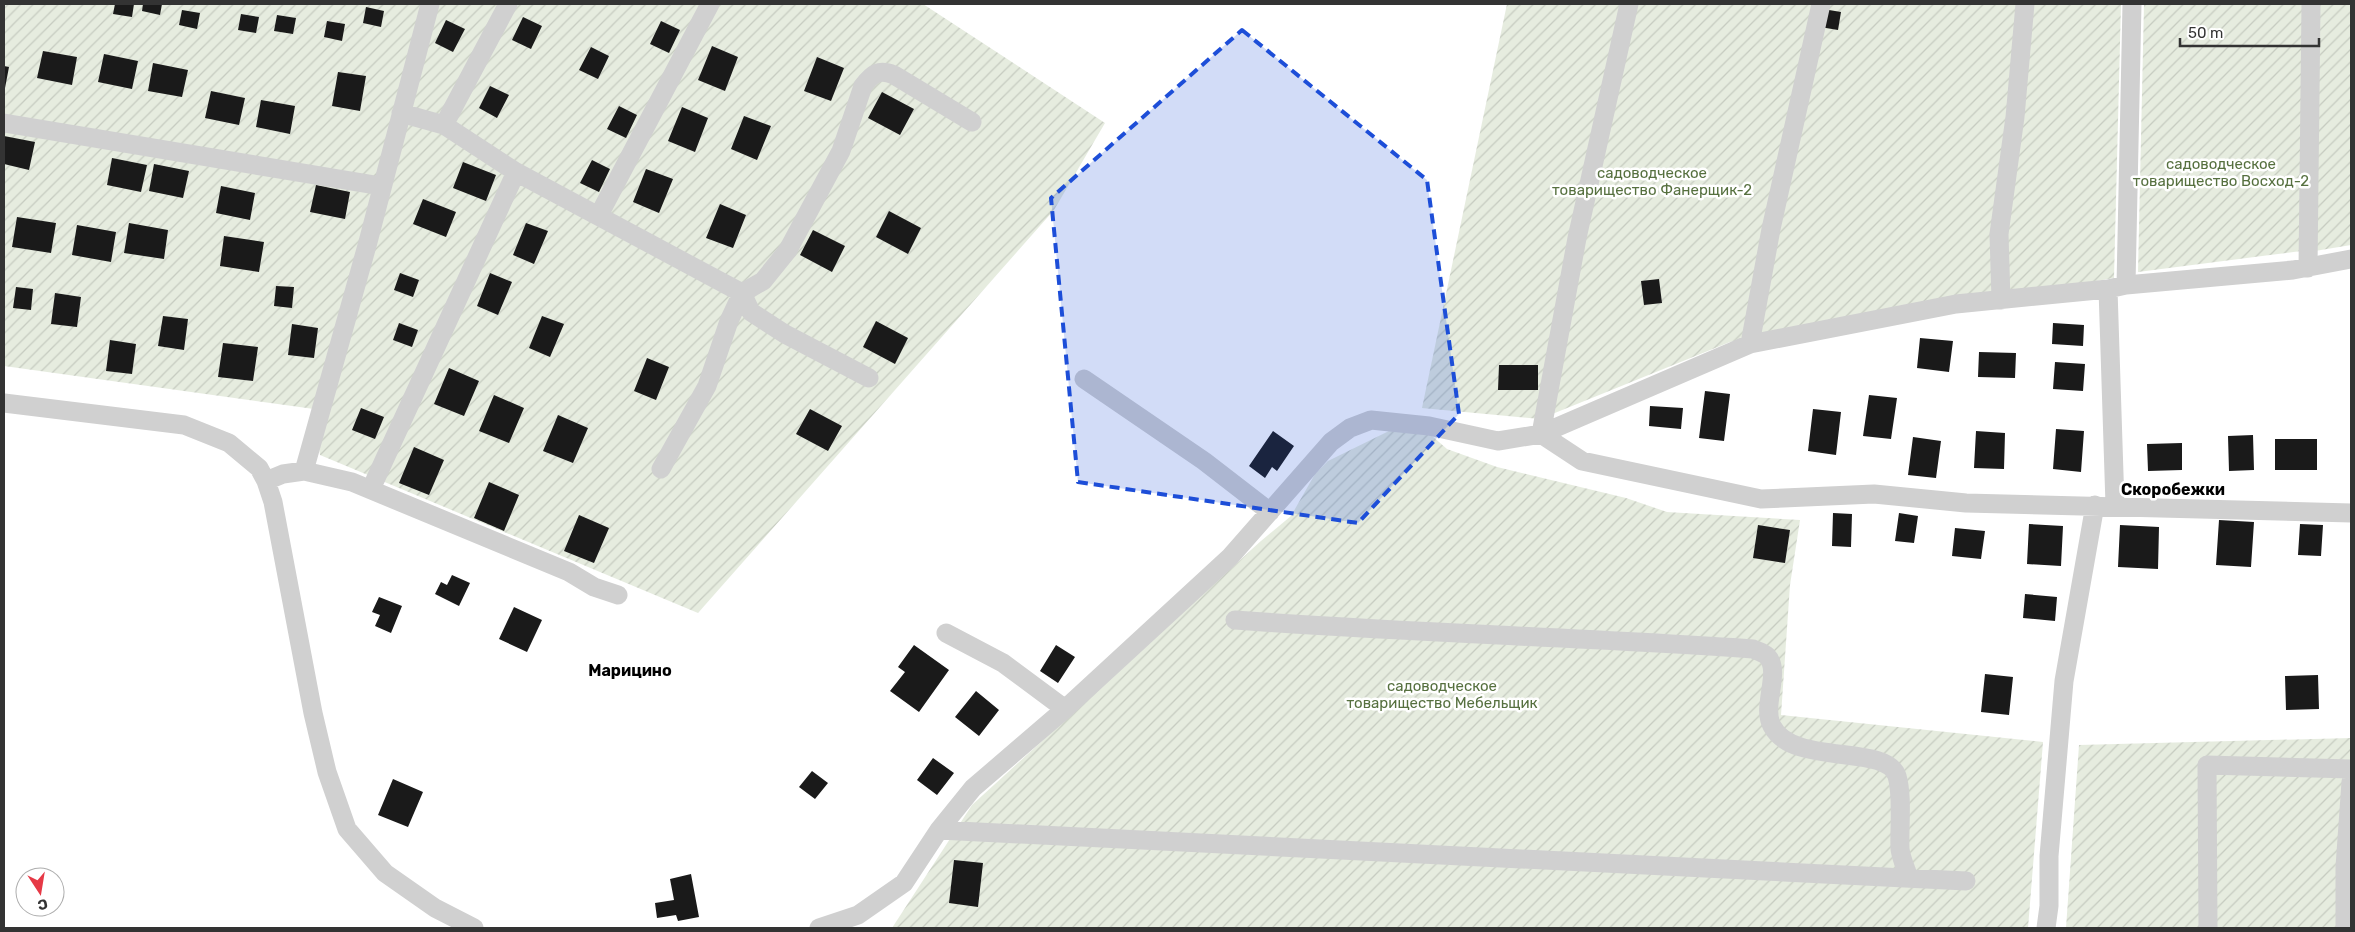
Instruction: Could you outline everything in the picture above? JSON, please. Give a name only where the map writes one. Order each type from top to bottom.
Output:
[{"type":"street","points":[[304,471],[368,242],[381,186],[430,4]]},
{"type":"street","points":[[444,125],[508,4]]},
{"type":"street","points":[[599,215],[710,4]]},
{"type":"street","points":[[1541,434],[1577,238],[1628,4]]},
{"type":"street","points":[[1750,344],[1771,229],[1822,4]]},
{"type":"street","points":[[2001,300],[1999,234],[2015,117],[2025,4]]},
{"type":"street","points":[[2114,505],[2117,287],[2132,4]]},
{"type":"street","points":[[2308,268],[2311,4]]},
{"type":"street","points":[[661,469],[707,386],[729,321],[742,293],[763,280],[788,250],[841,151],[863,86],[877,72],[884,71],[894,75],[972,122]]},
{"type":"street","points":[[401,113],[444,125],[516,172],[599,215],[675,259],[742,293],[751,312],[785,334],[869,378]]},
{"type":"street","points":[[4,123],[381,186]]},
{"type":"street","points":[[371,489],[516,172]]},
{"type":"street","points":[[819,928],[861,922],[904,883],[939,830],[974,788],[1065,709],[1230,557],[1331,442],[1350,428],[1371,420],[1429,426],[1498,441],[1541,434],[1750,344],[1956,304],[2308,268],[2351,259]]},
{"type":"street","points":[[1084,379],[1204,461],[1270,512]]},
{"type":"street","points":[[4,403],[184,425],[229,442],[259,468],[266,481],[275,512],[313,713],[327,772],[347,829],[385,873],[435,908],[474,928]]},
{"type":"street","points":[[1541,434],[1582,461],[1762,499],[1874,494],[1966,503],[2114,505],[2351,513]]},
{"type":"street","points":[[266,481],[283,474],[304,471],[327,475],[371,489],[569,572],[594,587],[618,595]]},
{"type":"street","points":[[2046,928],[2049,856],[2064,681],[2095,505]]},
{"type":"street","points":[[1235,620],[1373,631],[1490,634],[1753,649],[1766,655],[1772,666],[1768,712],[1771,725],[1784,742],[1807,749],[1864,757],[1887,764],[1896,775],[1900,851],[1909,878]]},
{"type":"street","points":[[946,633],[1003,663],[1065,709]]},
{"type":"street","points":[[2208,928],[2207,765],[2351,769]]},
{"type":"street","points":[[2345,928],[2345,867],[2351,782]]},
{"type":"street","points":[[939,830],[1966,881]]},
{"type":"highlighted area","points":[[1242,30],[1427,180],[1459,414],[1358,523],[1078,482],[1051,198]]},
{"type":"green space","points":[[4,4],[923,4],[1105,123],[1054,210],[698,613],[320,455],[314,409],[4,366]]},
{"type":"green space","name":"садоводческое товарищество Фанерщик-2","points":[[1507,4],[2121,4],[2114,278],[1730,342],[1540,419],[1422,408]]},
{"type":"green space","name":"садоводческое товарищество Восход-2","points":[[2144,4],[2303,4],[2301,251],[2138,272]]},
{"type":"green space","points":[[2316,4],[2351,4],[2351,245],[2315,251]]},
{"type":"green space","name":"садоводческое товарищество Мебельщик","points":[[1391,430],[1431,435],[1447,449],[1497,467],[1626,498],[1667,512],[1800,520],[1790,585],[1781,715],[2043,742],[2028,928],[892,928],[972,805],[1261,541],[1291,516],[1315,474],[1328,461]]},
{"type":"green space","points":[[2351,738],[2351,928],[2066,928],[2079,745]]},
{"type":"building","points":[[115,4],[134,4],[132,17],[113,14]]},
{"type":"building","points":[[143,4],[162,4],[160,15],[142,11]]},
{"type":"building","points":[[366,7],[384,11],[381,27],[363,23]]},
{"type":"building","points":[[1823,9],[1841,12],[1838,30],[1820,27]]},
{"type":"building","points":[[182,10],[200,13],[197,29],[179,25]]},
{"type":"building","points":[[241,14],[259,17],[256,33],[238,30]]},
{"type":"building","points":[[277,15],[296,18],[293,34],[274,31]]},
{"type":"building","points":[[523,17],[542,26],[531,49],[512,40]]},
{"type":"building","points":[[446,20],[465,29],[453,52],[435,43]]},
{"type":"building","points":[[327,21],[345,24],[342,41],[324,37]]},
{"type":"building","points":[[661,21],[680,30],[669,53],[650,44]]},
{"type":"building","points":[[712,46],[738,57],[725,91],[698,80]]},
{"type":"building","points":[[591,47],[609,56],[598,79],[579,70]]},
{"type":"building","points":[[43,51],[77,57],[72,85],[37,78]]},
{"type":"building","points":[[104,54],[138,61],[132,89],[98,82]]},
{"type":"building","points":[[817,57],[844,68],[831,101],[804,91]]},
{"type":"building","points":[[153,63],[188,70],[182,97],[148,91]]},
{"type":"building","points":[[4,66],[9,67],[5,88],[4,88]]},
{"type":"building","points":[[338,72],[366,76],[360,111],[332,106]]},
{"type":"building","points":[[490,86],[509,95],[497,118],[479,108]]},
{"type":"building","points":[[211,91],[245,98],[239,125],[205,118]]},
{"type":"building","points":[[882,92],[914,109],[900,135],[868,118]]},
{"type":"building","points":[[261,100],[295,106],[290,134],[256,127]]},
{"type":"building","points":[[619,106],[637,115],[626,138],[607,129]]},
{"type":"building","points":[[682,107],[708,118],[695,152],[668,141]]},
{"type":"building","points":[[744,116],[771,126],[757,160],[731,149]]},
{"type":"building","points":[[4,136],[35,142],[29,170],[4,164]]},
{"type":"building","points":[[112,158],[147,165],[141,192],[107,185]]},
{"type":"building","points":[[592,160],[610,169],[599,192],[580,183]]},
{"type":"building","points":[[463,162],[496,175],[486,201],[453,188]]},
{"type":"building","points":[[154,164],[189,171],[183,198],[149,191]]},
{"type":"building","points":[[646,169],[673,179],[659,213],[633,202]]},
{"type":"building","points":[[316,185],[350,192],[345,219],[310,212]]},
{"type":"building","points":[[221,186],[255,193],[250,220],[216,213]]},
{"type":"building","points":[[423,199],[456,212],[446,237],[413,224]]},
{"type":"building","points":[[720,204],[746,215],[733,248],[706,238]]},
{"type":"building","points":[[889,211],[921,228],[908,254],[876,237]]},
{"type":"building","points":[[17,217],[56,223],[51,253],[12,247]]},
{"type":"building","points":[[129,223],[168,230],[164,259],[124,253]]},
{"type":"building","points":[[526,223],[548,231],[534,264],[513,255]]},
{"type":"building","points":[[77,225],[116,232],[111,262],[72,255]]},
{"type":"building","points":[[813,230],[845,246],[832,272],[800,255]]},
{"type":"building","points":[[224,236],[264,242],[259,272],[220,266]]},
{"type":"building","points":[[400,273],[419,280],[413,297],[394,290]]},
{"type":"building","points":[[490,273],[512,282],[498,315],[477,306]]},
{"type":"building","points":[[1659,279],[1662,303],[1644,305],[1641,281]]},
{"type":"building","points":[[276,286],[294,287],[292,308],[274,306]]},
{"type":"building","points":[[16,287],[33,289],[31,310],[13,308]]},
{"type":"building","points":[[55,293],[81,297],[77,327],[51,324]]},
{"type":"building","points":[[163,316],[188,319],[184,350],[158,346]]},
{"type":"building","points":[[542,316],[564,324],[550,357],[529,348]]},
{"type":"building","points":[[876,321],[908,338],[895,364],[863,347]]},
{"type":"building","points":[[399,323],[418,330],[412,347],[393,340]]},
{"type":"building","points":[[2053,323],[2084,325],[2083,346],[2052,344]]},
{"type":"building","points":[[292,324],[318,328],[314,358],[288,355]]},
{"type":"building","points":[[1920,338],[1953,341],[1949,372],[1917,368]]},
{"type":"building","points":[[110,340],[136,344],[132,374],[106,371]]},
{"type":"building","points":[[223,343],[258,347],[253,381],[218,377]]},
{"type":"building","points":[[1979,352],[2016,353],[2015,378],[1978,377]]},
{"type":"building","points":[[647,358],[669,367],[656,400],[634,391]]},
{"type":"building","points":[[2055,362],[2085,364],[2083,391],[2053,389]]},
{"type":"building","points":[[1499,365],[1538,365],[1538,390],[1498,390]]},
{"type":"building","points":[[449,368],[479,381],[464,416],[434,404]]},
{"type":"building","points":[[1705,391],[1730,394],[1724,441],[1699,438]]},
{"type":"building","points":[[494,395],[524,408],[509,443],[479,431]]},
{"type":"building","points":[[1869,395],[1897,398],[1891,439],[1863,436]]},
{"type":"building","points":[[1650,406],[1683,408],[1681,429],[1649,426]]},
{"type":"building","points":[[361,408],[384,417],[375,439],[352,430]]},
{"type":"building","points":[[810,409],[842,426],[828,451],[796,434]]},
{"type":"building","points":[[1813,409],[1841,412],[1836,455],[1808,451]]},
{"type":"building","points":[[558,415],[588,428],[573,463],[543,451]]},
{"type":"building","points":[[2056,429],[2084,431],[2081,472],[2053,469]]},
{"type":"building","points":[[1273,431],[1294,446],[1277,471],[1272,467],[1265,478],[1249,466]]},
{"type":"building","points":[[1976,431],[2005,433],[2004,469],[1974,468]]},
{"type":"building","points":[[2253,435],[2254,470],[2229,471],[2228,436]]},
{"type":"building","points":[[1913,437],[1941,441],[1936,478],[1908,475]]},
{"type":"building","points":[[2275,439],[2317,439],[2317,470],[2275,470]]},
{"type":"building","points":[[2182,443],[2182,470],[2148,471],[2147,444]]},
{"type":"building","points":[[414,447],[444,460],[429,495],[399,483]]},
{"type":"building","points":[[489,482],[519,495],[504,531],[474,518]]},
{"type":"building","points":[[1833,513],[1852,514],[1851,547],[1832,546]]},
{"type":"building","points":[[1899,513],[1918,516],[1914,543],[1895,541]]},
{"type":"building","points":[[579,515],[609,528],[594,563],[564,551]]},
{"type":"building","points":[[2219,520],[2254,522],[2251,567],[2216,565]]},
{"type":"building","points":[[2029,524],[2063,526],[2061,566],[2027,564]]},
{"type":"building","points":[[2300,524],[2323,525],[2321,556],[2298,555]]},
{"type":"building","points":[[1758,525],[1790,530],[1785,563],[1753,558]]},
{"type":"building","points":[[2120,525],[2159,527],[2158,569],[2118,567]]},
{"type":"building","points":[[1955,528],[1985,531],[1981,559],[1952,556]]},
{"type":"building","points":[[452,575],[470,583],[459,606],[435,594],[441,582],[447,585]]},
{"type":"building","points":[[2025,594],[2057,597],[2055,621],[2023,618]]},
{"type":"building","points":[[379,597],[402,606],[391,633],[375,626],[380,615],[372,612]]},
{"type":"building","points":[[514,607],[542,620],[527,652],[499,639]]},
{"type":"building","points":[[914,645],[949,670],[919,712],[890,691],[905,672],[898,667]]},
{"type":"building","points":[[1056,645],[1075,657],[1058,683],[1040,671]]},
{"type":"building","points":[[1985,674],[2013,677],[2009,715],[1981,712]]},
{"type":"building","points":[[2318,675],[2319,709],[2286,710],[2285,676]]},
{"type":"building","points":[[976,691],[999,710],[979,736],[955,717]]},
{"type":"building","points":[[933,758],[954,773],[937,795],[917,780]]},
{"type":"building","points":[[812,771],[828,783],[815,799],[799,787]]},
{"type":"building","points":[[393,779],[423,792],[408,827],[378,815]]},
{"type":"building","points":[[954,860],[983,863],[978,907],[949,903]]},
{"type":"building","points":[[691,874],[699,917],[678,921],[676,915],[657,918],[655,903],[674,900],[670,879]]},
{"type":"district","name":"Скоробежки","points":[[2173,489]]},
{"type":"district","name":"Марицино","points":[[630,670]]}]
